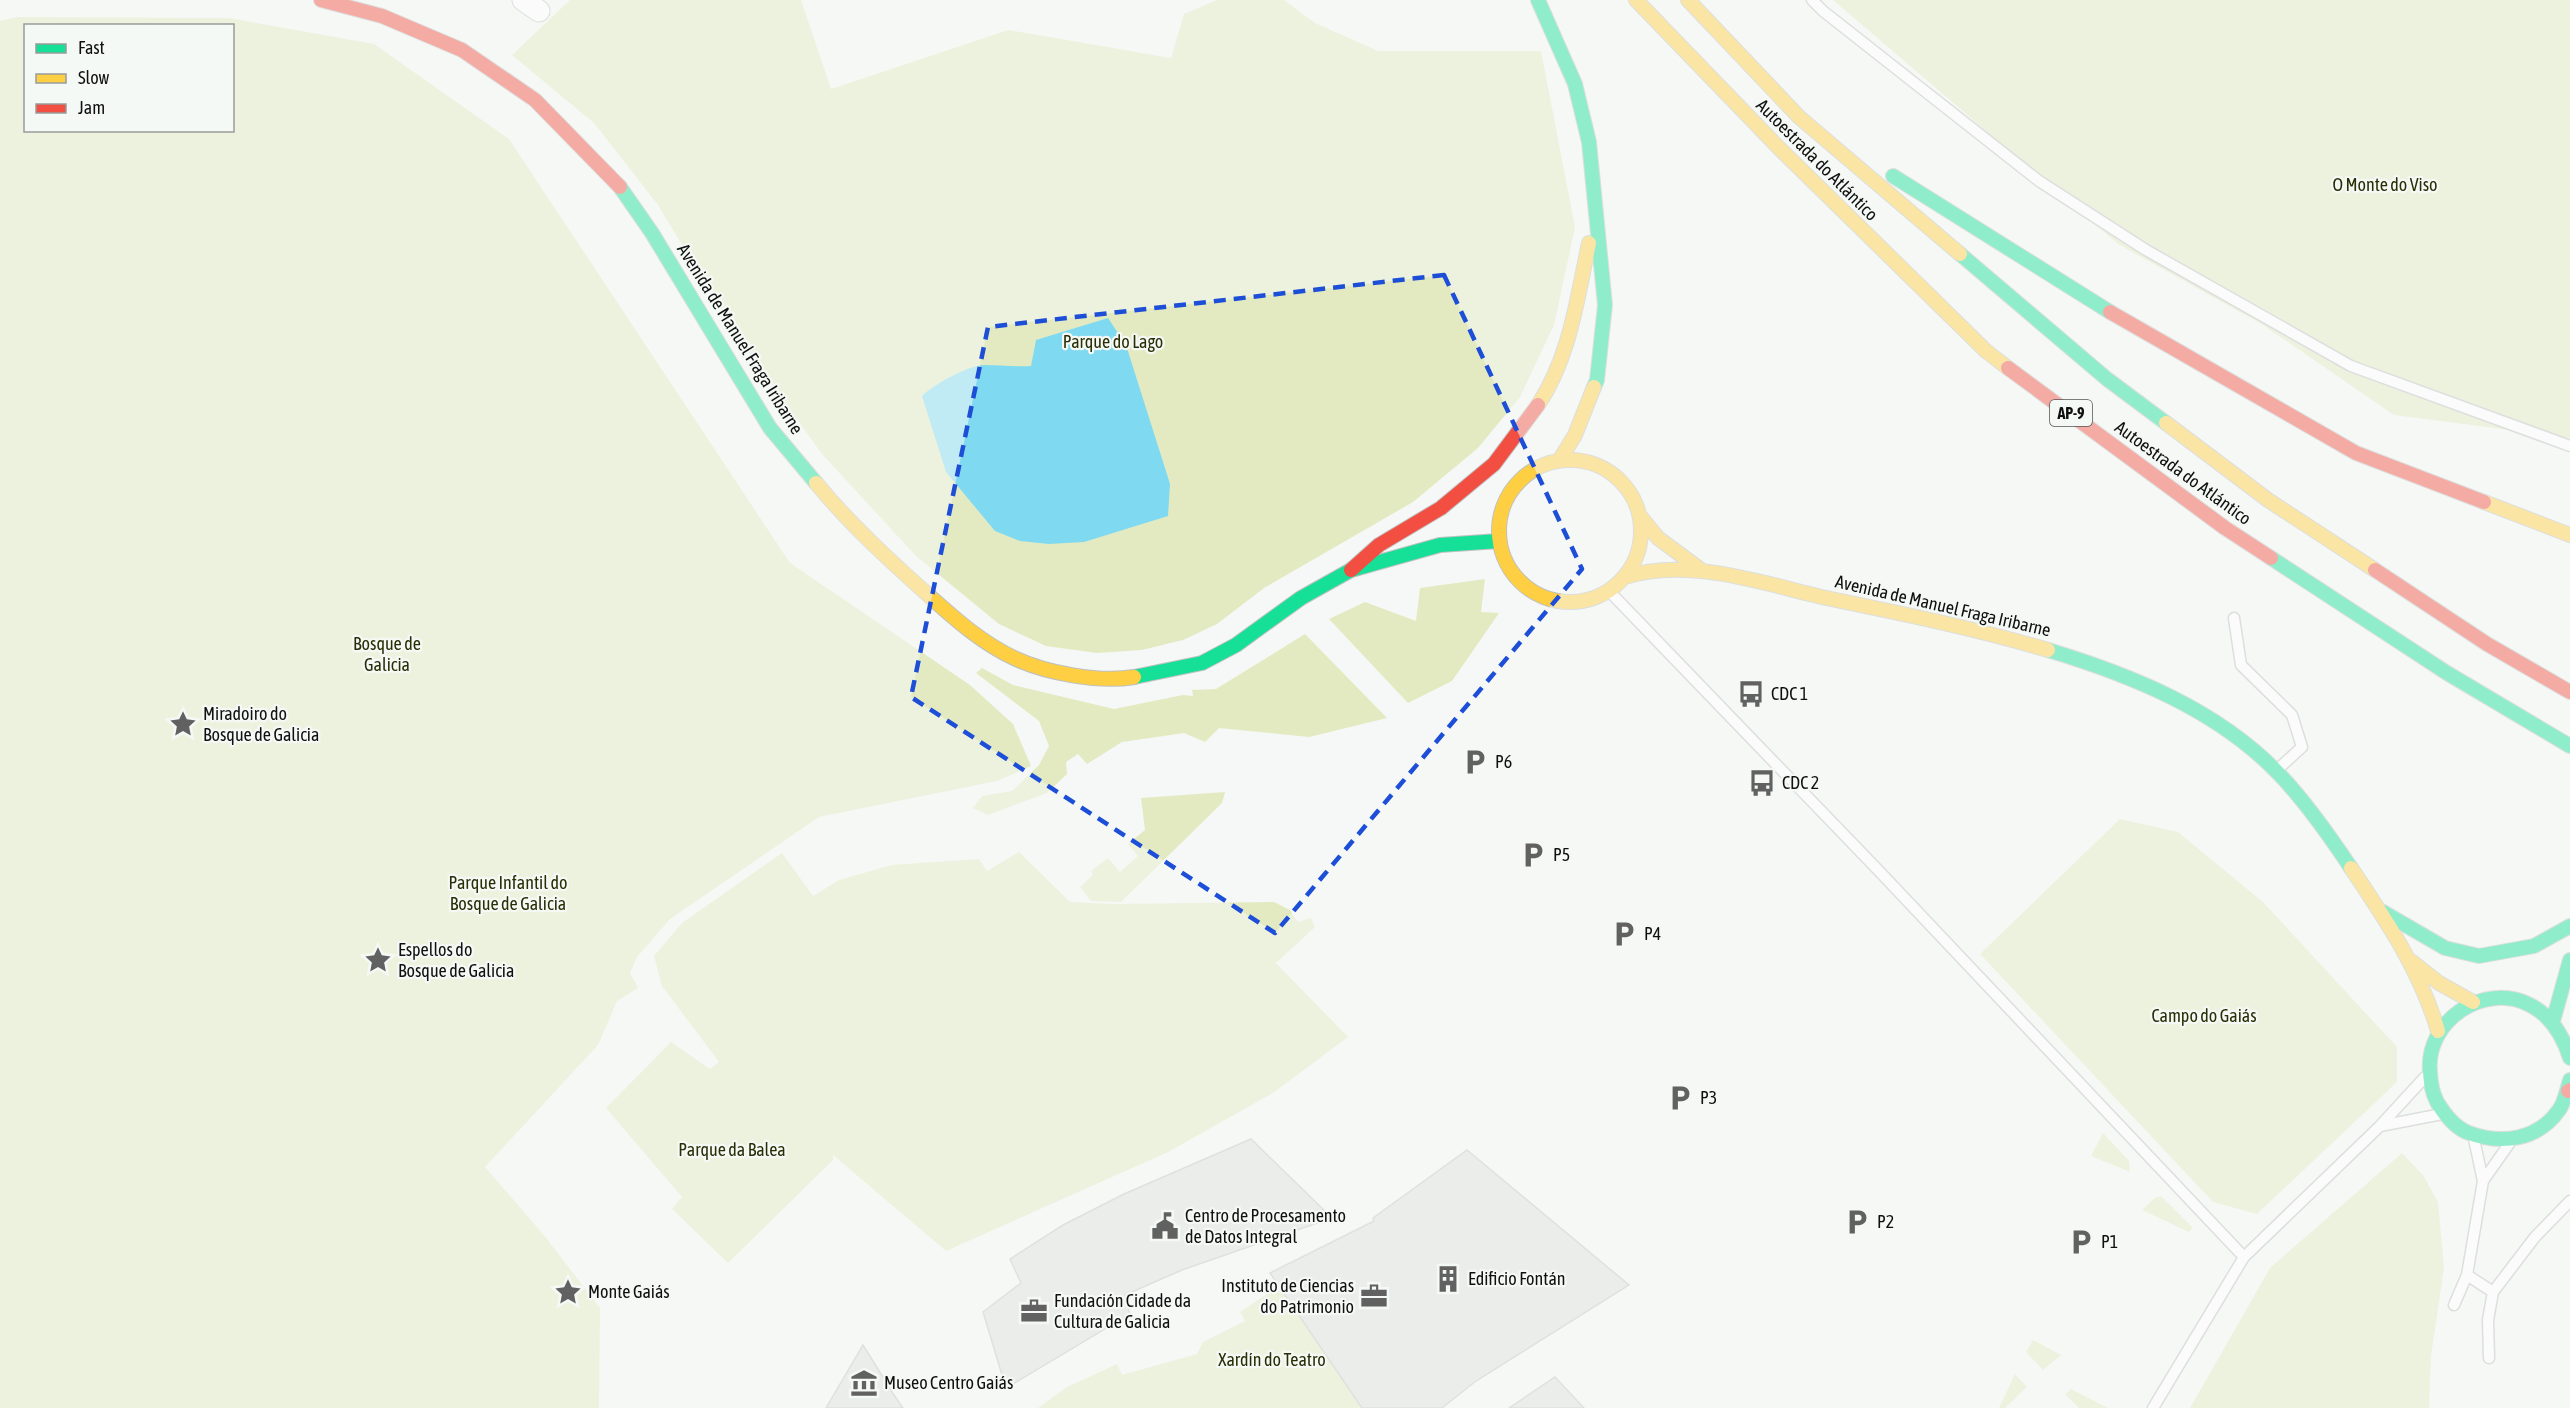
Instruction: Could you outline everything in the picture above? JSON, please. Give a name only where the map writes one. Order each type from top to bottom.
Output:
[{"type":"main road","name":"Avenida de Manuel Fraga Iribarne","points":[[321,0],[382,16],[462,50],[534,100],[551,116],[615,180],[652,233],[770,428],[822,491],[874,547],[934,601],[971,632],[1014,657],[1063,674],[1117,680],[1158,674],[1202,663],[1236,645],[1301,598],[1351,570],[1440,544],[1499,541]]},
{"type":"main road","points":[[1538,0],[1575,84],[1589,142],[1605,305],[1597,380],[1575,435],[1559,461]]},
{"type":"main road","name":"Autoestrada do Atlántico","points":[[1636,0],[1779,148],[1986,351],[2224,528],[2448,673],[2570,746]]},
{"type":"main road","name":"Autoestrada do Atlántico","points":[[1689,0],[1740,57],[1799,117],[1951,249],[2107,379],[2268,501],[2487,644],[2570,692]]},
{"type":"main road","points":[[1799,117],[2089,300],[2356,453],[2570,535]]},
{"type":"main road","points":[[1351,570],[1379,545],[1441,508],[1494,464],[1526,424],[1551,386],[1569,340],[1597,206]]},
{"type":"main road","name":"Avenida de Manuel Fraga Iribarne","points":[[1640,516],[1641,538],[1636,559],[1625,577],[1609,591],[1588,600],[1564,603],[1542,597],[1521,584],[1507,565],[1499,541],[1500,519],[1507,498],[1520,480],[1538,468],[1559,461],[1581,461],[1601,467],[1619,480],[1632,496],[1640,516],[1658,538],[1701,570]]},
{"type":"main road","name":"Avenida de Manuel Fraga Iribarne","points":[[1625,577],[1651,570],[1701,570],[1986,632],[2079,659],[2159,692],[2204,716],[2243,742],[2276,771],[2321,825],[2380,911],[2408,959],[2438,1031]]},
{"type":"main road","points":[[2380,911],[2445,948],[2479,956],[2534,946],[2570,926]]},
{"type":"main road","name":"Avenida de Manuel Fraga Iribarne","points":[[2408,959],[2439,983],[2473,1002]]},
{"type":"main road","points":[[2553,1021],[2568,963]]},
{"type":"main road","points":[[2551,980],[2568,963]]},
{"type":"main road","points":[[2569,1087],[2557,1113],[2540,1130],[2512,1140],[2493,1141],[2474,1137],[2456,1128],[2442,1114],[2433,1096],[2428,1075],[2430,1052],[2438,1031],[2453,1014],[2473,1002],[2498,998],[2529,997],[2553,1021],[2566,1042],[2570,1058]]},
{"type":"lane","points":[[1812,0],[2039,181],[2146,250],[2351,366],[2570,446]]},
{"type":"lane","points":[[1609,591],[1887,879],[2244,1257]]},
{"type":"lane","points":[[2234,618],[2241,665],[2292,715],[2302,747],[2276,771]]},
{"type":"lane","points":[[2153,1406],[2244,1257],[2380,1126],[2428,1075]]},
{"type":"lane","points":[[2380,1126],[2442,1114]]},
{"type":"lane","points":[[2454,1305],[2467,1275],[2483,1181],[2474,1137]]},
{"type":"lane","points":[[2483,1181],[2512,1140]]},
{"type":"lane","points":[[2489,1358],[2488,1320],[2493,1292],[2535,1237],[2570,1201]]},
{"type":"lane","points":[[2467,1275],[2493,1292]]},
{"type":"highlighted area","points":[[1444,275],[1582,569],[1275,933],[911,697],[988,327]]},
{"type":"green space","name":"Parque do Lago","points":[[570,0],[801,0],[831,89],[1008,30],[1171,58],[1184,14],[1217,0],[1284,0],[1315,23],[1378,51],[1541,51],[1575,227],[1554,325],[1520,397],[1478,448],[1413,502],[1264,588],[1217,624],[1183,640],[1142,650],[1097,653],[1046,646],[999,624],[916,556],[822,454],[736,335],[658,205],[594,123],[512,55]]},
{"type":"green space","name":"O Monte do Viso","points":[[1833,0],[2570,0],[2570,438],[2394,415],[2263,325],[2118,244]]},
{"type":"green space","name":"Bosque de Galicia","points":[[17,17],[229,18],[374,44],[509,139],[790,563],[970,685],[1013,724],[1031,766],[997,781],[819,817],[670,919],[637,957],[630,973],[638,988],[617,1001],[598,1045],[485,1167],[543,1234],[600,1308],[599,1408],[0,1408],[0,21]]},
{"type":"green space","points":[[1485,579],[1481,612],[1499,613],[1452,681],[1408,703],[1329,619],[1365,602],[1416,621],[1420,588]]},
{"type":"green space","points":[[1305,634],[1387,718],[1309,737],[1219,728],[1205,742],[1184,733],[1122,742],[1087,764],[1078,754],[1066,762],[1067,774],[1047,793],[988,815],[973,808],[982,796],[1012,791],[1039,765],[1049,746],[1039,721],[976,673],[982,668],[1013,685],[1114,709],[1183,695],[1193,696],[1192,690],[1216,689]]},
{"type":"green space","points":[[1225,792],[1222,803],[1121,902],[1091,901],[1080,887],[1093,875],[1091,871],[1108,858],[1120,872],[1138,856],[1128,844],[1145,830],[1141,798]]},
{"type":"green space","name":"Campo do Gaiás","points":[[2120,819],[2178,832],[2263,902],[2397,1047],[2397,1082],[2257,1214],[2213,1202],[1980,954]]},
{"type":"green space","name":"Parque da Balea","points":[[1019,852],[1070,902],[1113,904],[1274,902],[1290,910],[1298,922],[1311,918],[1315,927],[1276,963],[1348,1037],[1273,1093],[1168,1152],[946,1251],[833,1155],[833,1160],[728,1263],[672,1209],[682,1197],[606,1108],[671,1042],[710,1069],[719,1062],[662,986],[654,956],[682,923],[782,853],[813,896],[839,880],[892,865],[979,859],[987,871]]},
{"type":"green space","points":[[2103,1133],[2129,1161],[2130,1172],[2091,1156]]},
{"type":"green space","points":[[2402,1153],[2423,1175],[2438,1202],[2444,1268],[2431,1356],[2429,1408],[2190,1408],[2270,1268]]},
{"type":"green space","points":[[2161,1196],[2193,1228],[2189,1232],[2142,1210],[2155,1198]]},
{"type":"green space","name":"Xardín do Teatro","points":[[1279,1286],[1362,1408],[1038,1408],[1067,1387],[1117,1364],[1122,1375],[1197,1354],[1203,1342],[1245,1321],[1240,1312]]},
{"type":"green space","points":[[2033,1340],[2061,1355],[2043,1370],[2026,1352]]},
{"type":"green space","points":[[2015,1374],[2027,1387],[2005,1408],[1999,1408]]},
{"type":"green space","points":[[2071,1389],[2108,1408],[2079,1408],[2065,1394]]},
{"type":"water","points":[[1108,318],[1126,345],[1170,484],[1168,516],[1084,542],[1049,544],[1020,541],[995,531],[946,472],[922,396],[951,376],[977,366],[1031,366],[1036,340]]},
{"type":"building","points":[[1251,1139],[1332,1218],[1182,1270],[1125,1295],[1130,1314],[1006,1388],[983,1312],[1021,1283],[1010,1259],[1063,1225],[1124,1194]]},
{"type":"building","name":"Edificio Fontán","points":[[1467,1150],[1629,1285],[1476,1381],[1442,1408],[1362,1408],[1270,1273],[1374,1221],[1373,1218]]},
{"type":"building","name":"Museo Centro Gaiás","points":[[863,1345],[894,1395],[903,1408],[826,1408]]},
{"type":"building","points":[[1555,1377],[1584,1408],[1509,1408]]},
{"type":"traffic: fast","points":[[1538,0],[1575,84],[1589,142],[1605,305],[1597,380],[1594,387]]},
{"type":"traffic: fast","points":[[1893,176],[2110,312]]},
{"type":"traffic: fast","points":[[620,187],[652,233],[770,428],[816,483]]},
{"type":"traffic: fast","points":[[1960,254],[2107,379],[2166,423]]},
{"type":"traffic: fast","points":[[1134,677],[1202,663],[1236,645],[1301,598],[1351,570],[1440,545],[1499,541]]},
{"type":"traffic: fast","points":[[2271,558],[2447,673],[2570,746]]},
{"type":"traffic: fast","points":[[2048,650],[2141,683],[2172,697],[2229,731],[2255,751],[2289,785],[2317,819],[2351,868]]},
{"type":"traffic: fast","points":[[2383,912],[2445,948],[2479,956],[2534,946],[2570,926]]},
{"type":"traffic: fast","points":[[2553,1021],[2570,960]]},
{"type":"traffic: fast","points":[[2570,1058],[2560,1034],[2545,1015],[2530,1005],[2512,999],[2494,998],[2477,1002],[2461,1010],[2447,1022],[2437,1037],[2431,1053],[2430,1072],[2435,1098],[2443,1112],[2459,1128],[2481,1137],[2494,1139],[2518,1137],[2541,1128],[2561,1107],[2570,1080]]},
{"type":"traffic: slow","points":[[1636,0],[1779,148],[1986,351],[2008,368]]},
{"type":"traffic: slow","points":[[1688,0],[1799,117],[1960,254]]},
{"type":"traffic: slow","points":[[1538,405],[1549,387],[1565,347],[1589,243]]},
{"type":"traffic: slow","points":[[1559,461],[1575,435],[1594,387]]},
{"type":"traffic: slow","points":[[2166,423],[2268,500],[2375,570]]},
{"type":"traffic: slow","points":[[1570,460],[1597,466],[1620,481],[1635,504],[1641,531],[1635,558],[1620,581],[1597,596],[1570,602],[1543,596],[1520,581],[1505,558],[1499,531],[1505,504],[1520,481],[1543,466],[1570,460]]},
{"type":"traffic: slow","points":[[816,483],[897,567],[957,620],[1002,652],[1057,672],[1089,678],[1134,677]]},
{"type":"traffic: slow","points":[[2484,502],[2570,535]]},
{"type":"traffic: slow","points":[[1640,516],[1658,538],[1701,570]]},
{"type":"traffic: slow","points":[[1625,577],[1650,571],[1675,570],[1728,575],[1913,616],[2048,650]]},
{"type":"traffic: slow","points":[[2351,868],[2412,966],[2438,1031]]},
{"type":"traffic: slow","points":[[2411,961],[2439,983],[2473,1002]]},
{"type":"traffic: jam","points":[[321,0],[382,16],[462,50],[535,100],[620,187]]},
{"type":"traffic: jam","points":[[2110,312],[2356,453],[2484,502]]},
{"type":"traffic: jam","points":[[2008,368],[2225,528],[2271,558]]},
{"type":"traffic: jam","points":[[1351,570],[1379,545],[1441,508],[1494,464],[1538,405]]},
{"type":"traffic: jam","points":[[2375,570],[2487,644],[2570,692]]},
{"type":"place","name":"CDC 1","points":[[1751,694]]},
{"type":"place","name":"Miradoiro do Bosque de Galicia","points":[[183,724]]},
{"type":"place","name":"P6","points":[[1475,762]]},
{"type":"place","name":"CDC 2","points":[[1762,783]]},
{"type":"place","name":"P5","points":[[1533,855]]},
{"type":"place","name":"P4","points":[[1624,934]]},
{"type":"place","name":"Espellos do Bosque de Galicia","points":[[378,960]]},
{"type":"place","name":"P3","points":[[1680,1098]]},
{"type":"place","name":"P2","points":[[1857,1222]]},
{"type":"place","name":"Centro de Procesamento de Datos Integral","points":[[1165,1226]]},
{"type":"place","name":"P1","points":[[2081,1242]]},
{"type":"place","name":"Edificio Fontán","points":[[1448,1279]]},
{"type":"place","name":"Monte Gaiás","points":[[568,1292]]},
{"type":"place","name":"Instituto de Ciencias do Patrimonio","points":[[1374,1296]]},
{"type":"place","name":"Fundación Cidade da Cultura de Galicia","points":[[1034,1311]]},
{"type":"place","name":"Museo Centro Gaiás","points":[[864,1383]]},
{"type":"park label","name":"Parque Infantil do Bosque de Galicia","points":[[508,893]]}]
